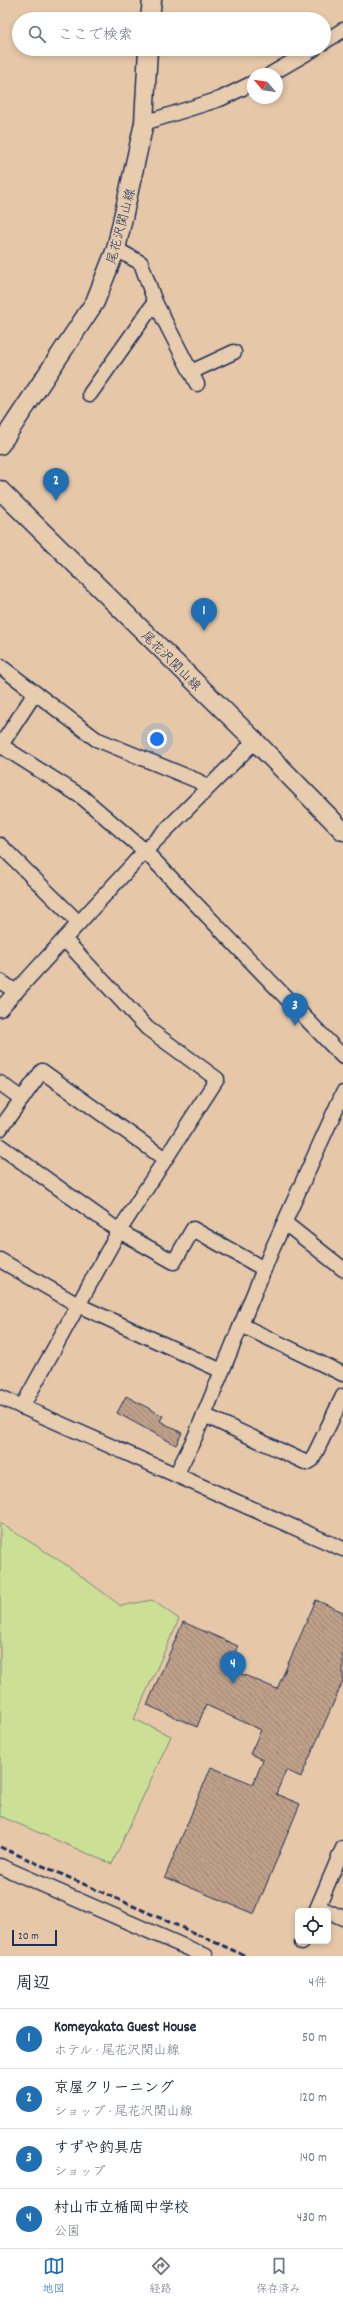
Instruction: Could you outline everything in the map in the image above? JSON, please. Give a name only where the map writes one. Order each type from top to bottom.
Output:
[{"type":"main road","points":[[151,12],[152,0]]},
{"type":"main road","name":"尾花沢関山線","points":[[0,445],[95,302],[116,249],[144,123],[148,56]]},
{"type":"main road","name":"尾花沢関山線","points":[[0,490],[255,740],[343,831]]},
{"type":"street","points":[[331,38],[343,30]]},
{"type":"street","points":[[281,68],[302,56]]},
{"type":"street","points":[[144,123],[220,99],[247,86]]},
{"type":"street","points":[[116,249],[140,263],[155,302],[194,378],[234,352]]},
{"type":"street","points":[[90,394],[155,302]]},
{"type":"street","points":[[0,666],[96,739],[198,781],[207,788]]},
{"type":"street","points":[[35,693],[0,745],[82,797],[145,851],[343,1057]]},
{"type":"street","points":[[0,1009],[145,851],[255,740]]},
{"type":"street","points":[[0,844],[79,923]]},
{"type":"street","points":[[22,1407],[119,1230],[217,1079],[147,1028],[64,939]]},
{"type":"street","points":[[0,980],[16,992]]},
{"type":"street","points":[[0,1129],[42,1071],[165,1159]]},
{"type":"street","points":[[0,1084],[22,1099]]},
{"type":"street","points":[[176,1475],[204,1414],[264,1269],[343,1092]]},
{"type":"street","points":[[0,1146],[119,1230],[174,1262],[193,1229],[264,1269]]},
{"type":"street","points":[[285,1223],[343,1269]]},
{"type":"street","points":[[0,1260],[78,1305],[222,1371]]},
{"type":"street","points":[[241,1325],[343,1374]]},
{"type":"street","points":[[204,1414],[307,1463],[312,1460],[343,1396]]},
{"type":"street","points":[[0,1397],[343,1548]]},
{"type":"street","points":[[317,1908],[343,1848]]},
{"type":"street","points":[[0,1866],[206,1956]]},
{"type":"street","points":[[331,1914],[343,1918]]},
{"type":"green space","points":[[0,1523],[65,1564],[121,1606],[152,1600],[179,1619],[134,1719],[171,1736],[112,1864],[0,1816]]},
{"type":"building","points":[[126,1396],[163,1416],[160,1421],[182,1433],[176,1445],[117,1413]]},
{"type":"building","points":[[316,1600],[343,1612],[343,1681],[301,1777],[286,1770],[276,1794],[300,1804],[254,1914],[165,1877],[211,1767],[253,1784],[263,1760],[250,1754],[261,1730],[206,1705],[197,1727],[147,1705],[183,1622],[238,1646],[228,1668],[277,1689]]},
{"type":"railway","points":[[0,1847],[246,1956]]},
{"type":"place","name":"京屋クリーニング","points":[[56,501]]},
{"type":"place","name":"Komeyakata Guest House","points":[[204,631]]},
{"type":"place","name":"すずや釣具店","points":[[295,1026]]},
{"type":"place","name":"村山市立楯岡中学校","points":[[233,1684]]}]
